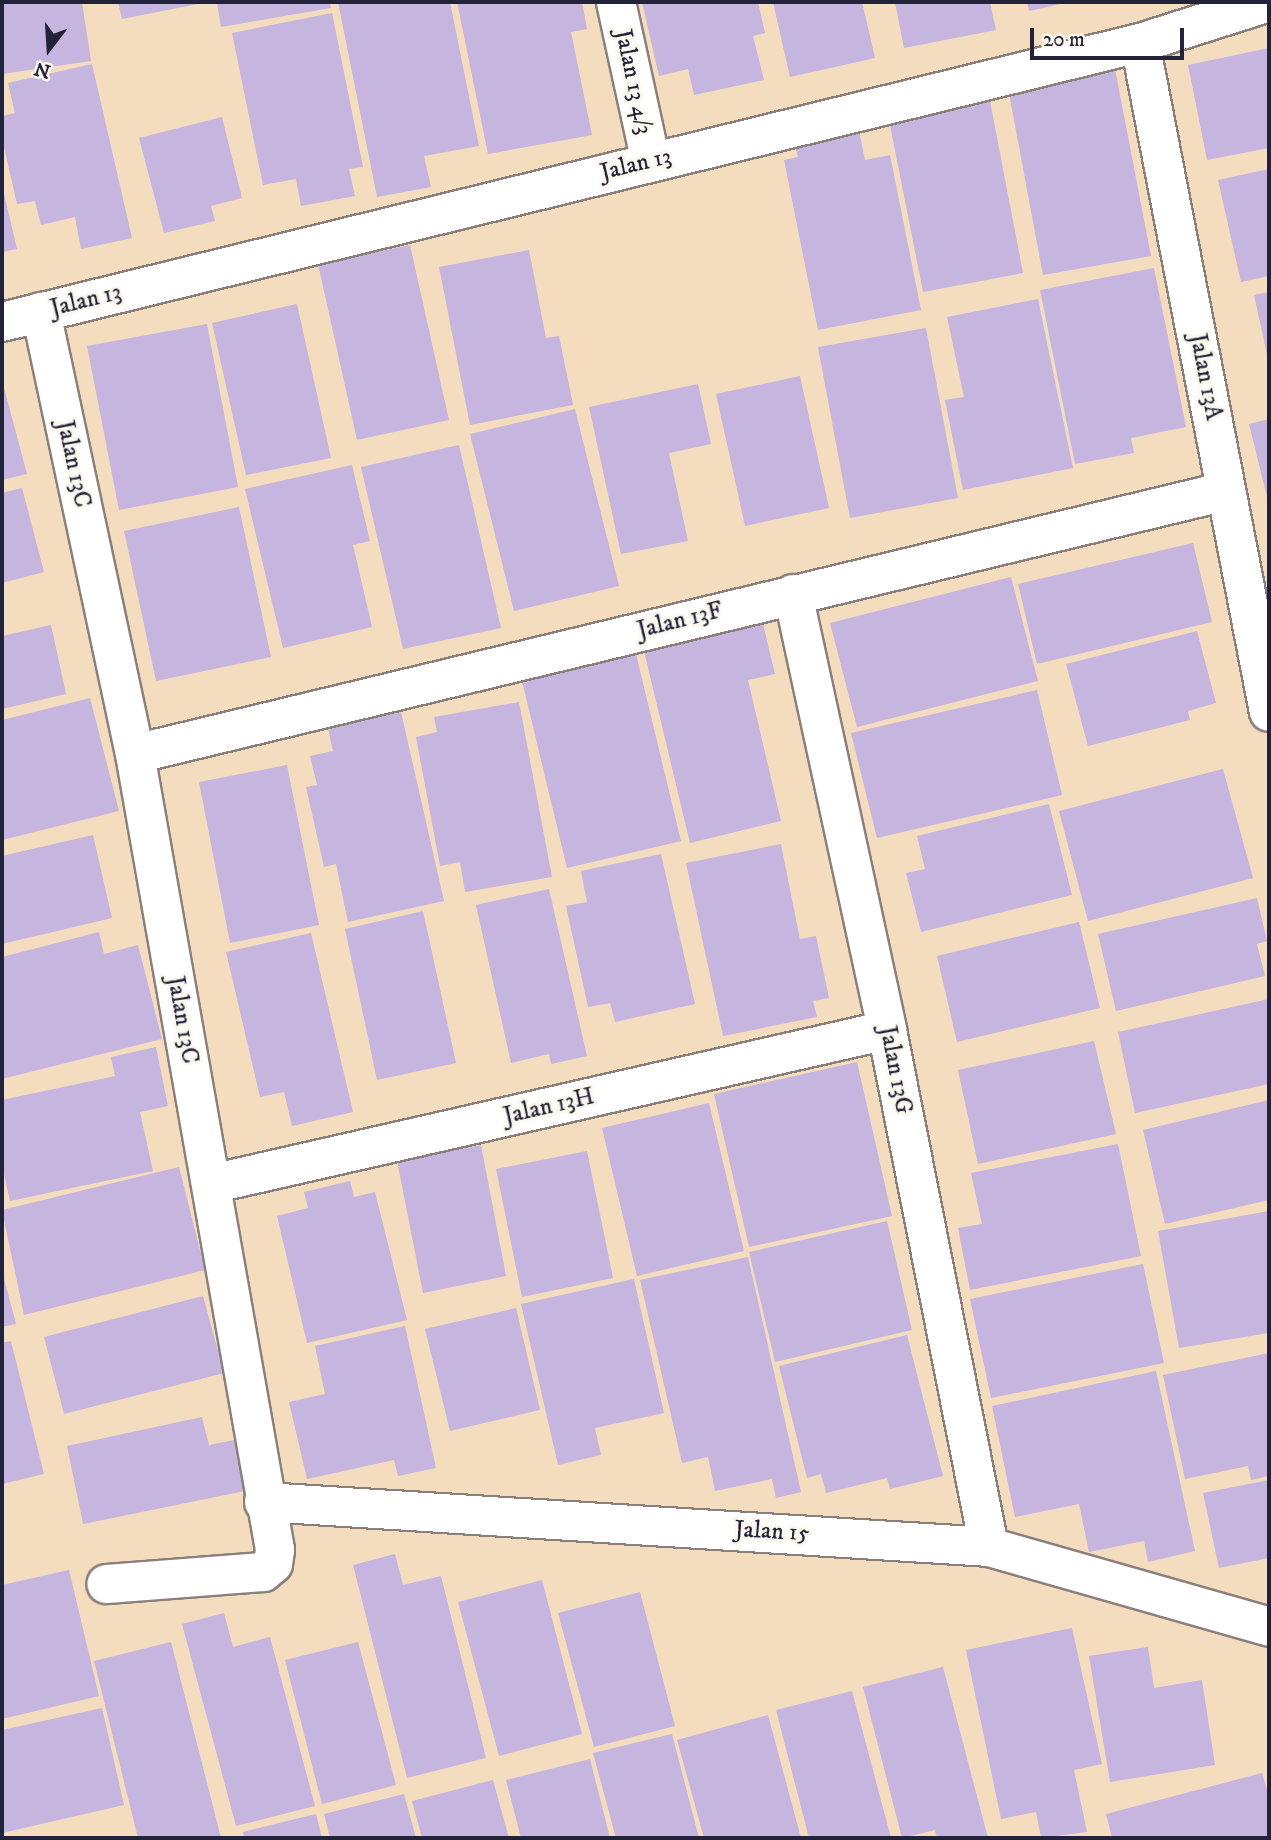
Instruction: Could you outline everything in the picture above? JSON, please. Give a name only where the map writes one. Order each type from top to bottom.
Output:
[{"type":"street","name":"Jalan 13 4/3","points":[[616,2],[651,162]]},
{"type":"street","name":"Jalan 13","points":[[2,322],[1140,43],[1269,2]]},
{"type":"street","name":"Jalan 13A","points":[[1140,43],[1269,712]]},
{"type":"street","name":"Jalan 13C","points":[[41,312],[135,754],[264,1502],[275,1550],[272,1564],[263,1572],[106,1584]]},
{"type":"street","name":"Jalan 13F","points":[[135,754],[1226,491]]},
{"type":"street","name":"Jalan 13G","points":[[793,594],[887,1030],[989,1547]]},
{"type":"street","name":"Jalan 13H","points":[[211,1184],[887,1030]]},
{"type":"street","name":"Jalan 15","points":[[264,1502],[989,1547],[1269,1627]]},
{"type":"building","points":[[2,2],[82,2],[91,61],[2,74]]},
{"type":"building","points":[[118,2],[203,2],[203,3],[122,19]]},
{"type":"building","points":[[217,2],[330,2],[331,8],[221,27]]},
{"type":"building","points":[[338,2],[450,2],[479,146],[424,156],[431,187],[377,197]]},
{"type":"building","points":[[457,2],[582,2],[587,29],[571,32],[592,135],[488,154]]},
{"type":"building","points":[[642,2],[758,2],[765,33],[753,36],[764,80],[694,95],[688,69],[659,76]]},
{"type":"building","points":[[773,2],[862,2],[875,58],[790,77]]},
{"type":"building","points":[[895,2],[990,2],[996,30],[904,48]]},
{"type":"building","points":[[1027,2],[1065,2],[1065,3],[1029,11]]},
{"type":"building","points":[[332,13],[363,167],[349,169],[355,196],[301,206],[296,179],[263,185],[232,33]]},
{"type":"building","points":[[1269,48],[1269,148],[1207,160],[1188,65]]},
{"type":"building","points":[[92,64],[132,238],[81,249],[75,217],[41,225],[35,201],[17,204],[2,138],[2,116],[15,113],[8,83]]},
{"type":"building","points":[[1115,69],[1151,256],[1043,275],[1008,88]]},
{"type":"building","points":[[990,101],[1023,273],[923,292],[889,120]]},
{"type":"building","points":[[222,117],[242,198],[211,206],[215,221],[164,233],[139,138]]},
{"type":"building","points":[[859,130],[865,160],[890,155],[921,310],[818,330],[784,160],[798,157],[794,142]]},
{"type":"building","points":[[1269,169],[1269,276],[1241,282],[1218,180]]},
{"type":"building","points":[[2,185],[17,249],[2,252]]},
{"type":"building","points":[[410,245],[449,420],[357,440],[318,264]]},
{"type":"building","points":[[529,250],[546,338],[559,336],[573,405],[470,425],[439,267]]},
{"type":"building","points":[[1154,268],[1186,427],[1131,438],[1134,453],[1075,464],[1040,290]]},
{"type":"building","points":[[1269,292],[1269,359],[1268,359],[1254,295]]},
{"type":"building","points":[[1038,299],[1073,468],[963,490],[945,400],[964,397],[947,317]]},
{"type":"building","points":[[297,304],[331,458],[246,475],[212,323]]},
{"type":"building","points":[[207,324],[238,487],[119,510],[87,346]]},
{"type":"building","points":[[926,328],[958,498],[850,518],[818,347]]},
{"type":"building","points":[[800,376],[829,508],[745,526],[716,394]]},
{"type":"building","points":[[698,384],[711,444],[669,453],[688,541],[621,554],[589,407]]},
{"type":"building","points":[[2,385],[27,474],[2,480]]},
{"type":"building","points":[[575,409],[619,586],[514,611],[470,434]]},
{"type":"building","points":[[1269,419],[1269,501],[1268,501],[1249,424]]},
{"type":"building","points":[[459,445],[501,628],[403,649],[361,467]]},
{"type":"building","points":[[352,465],[370,541],[353,545],[372,627],[283,648],[245,489]]},
{"type":"building","points":[[22,488],[44,572],[2,583],[2,493]]},
{"type":"building","points":[[239,507],[271,657],[156,681],[124,531]]},
{"type":"building","points":[[1193,543],[1212,622],[1037,664],[1018,584]]},
{"type":"building","points":[[1011,577],[1038,681],[857,727],[830,623]]},
{"type":"building","points":[[763,624],[775,674],[748,680],[781,821],[690,843],[644,651]]},
{"type":"building","points":[[51,625],[66,694],[2,709],[2,636]]},
{"type":"building","points":[[1197,631],[1216,703],[1188,711],[1190,720],[1088,746],[1066,664]]},
{"type":"building","points":[[636,654],[681,841],[567,868],[522,681]]},
{"type":"building","points":[[1037,690],[1062,795],[877,838],[851,733]]},
{"type":"building","points":[[90,698],[119,811],[2,840],[2,720]]},
{"type":"building","points":[[519,702],[552,877],[465,892],[460,862],[440,866],[416,737],[437,732],[434,717]]},
{"type":"building","points":[[401,712],[444,901],[348,922],[336,864],[324,867],[306,787],[317,785],[310,756],[333,751],[328,728]]},
{"type":"building","points":[[287,765],[319,925],[230,943],[199,782]]},
{"type":"building","points":[[1223,769],[1253,878],[1088,921],[1059,811]]},
{"type":"building","points":[[1049,804],[1072,895],[921,932],[906,873],[925,869],[917,836]]},
{"type":"building","points":[[93,835],[112,918],[2,944],[2,856]]},
{"type":"building","points":[[781,844],[800,939],[816,936],[829,998],[813,1001],[817,1017],[723,1036],[686,863]]},
{"type":"building","points":[[661,854],[695,1004],[615,1022],[610,1003],[588,1007],[566,906],[587,902],[581,871]]},
{"type":"building","points":[[549,889],[587,1056],[551,1064],[549,1054],[511,1063],[476,905]]},
{"type":"building","points":[[1257,898],[1267,941],[1257,944],[1265,976],[1116,1011],[1098,934]]},
{"type":"building","points":[[423,911],[456,1063],[377,1080],[345,929]]},
{"type":"building","points":[[1079,922],[1100,1008],[957,1042],[937,956]]},
{"type":"building","points":[[99,932],[104,954],[138,945],[162,1039],[2,1079],[2,957]]},
{"type":"building","points":[[311,933],[353,1112],[292,1126],[284,1092],[260,1097],[226,952]]},
{"type":"building","points":[[1269,999],[1269,1084],[1135,1113],[1118,1032]]},
{"type":"building","points":[[1094,1041],[1116,1134],[978,1164],[958,1070]]},
{"type":"building","points":[[156,1047],[168,1106],[140,1112],[153,1171],[10,1201],[2,1165],[2,1100],[115,1076],[111,1057]]},
{"type":"building","points":[[857,1062],[892,1216],[749,1247],[714,1094]]},
{"type":"building","points":[[1269,1100],[1269,1200],[1165,1224],[1143,1130]]},
{"type":"building","points":[[709,1103],[744,1251],[637,1276],[602,1128]]},
{"type":"building","points":[[1118,1144],[1141,1256],[970,1290],[958,1228],[982,1224],[971,1173]]},
{"type":"building","points":[[481,1145],[506,1276],[423,1293],[397,1161]]},
{"type":"building","points":[[587,1151],[613,1278],[522,1297],[496,1169]]},
{"type":"building","points":[[179,1167],[205,1270],[24,1315],[2,1210]]},
{"type":"building","points":[[350,1181],[354,1197],[375,1192],[407,1320],[307,1343],[277,1216],[308,1208],[304,1192]]},
{"type":"building","points":[[1269,1211],[1268,1333],[1179,1348],[1158,1231]]},
{"type":"building","points":[[887,1221],[912,1330],[775,1362],[749,1252]]},
{"type":"building","points":[[748,1257],[801,1492],[776,1498],[772,1479],[715,1491],[708,1457],[682,1463],[640,1280]]},
{"type":"building","points":[[1143,1264],[1164,1363],[991,1398],[970,1299]]},
{"type":"building","points":[[2,1271],[16,1324],[2,1327]]},
{"type":"building","points":[[634,1279],[664,1413],[595,1428],[601,1455],[558,1465],[521,1304]]},
{"type":"building","points":[[203,1296],[224,1373],[64,1414],[44,1337]]},
{"type":"building","points":[[516,1308],[540,1410],[450,1431],[425,1329]]},
{"type":"building","points":[[405,1326],[436,1468],[398,1476],[394,1460],[307,1479],[289,1402],[325,1394],[315,1346]]},
{"type":"building","points":[[907,1335],[943,1476],[890,1489],[887,1478],[826,1493],[821,1474],[807,1478],[779,1366]]},
{"type":"building","points":[[11,1341],[44,1474],[2,1484],[2,1343]]},
{"type":"building","points":[[1269,1353],[1269,1476],[1251,1480],[1248,1466],[1185,1479],[1163,1375]]},
{"type":"building","points":[[1156,1371],[1195,1551],[1148,1562],[1144,1541],[1089,1552],[1079,1504],[1015,1517],[992,1406]]},
{"type":"building","points":[[202,1417],[209,1445],[234,1440],[245,1491],[83,1524],[67,1446]]},
{"type":"building","points":[[1269,1480],[1269,1558],[1219,1568],[1203,1493]]},
{"type":"building","points":[[395,1554],[403,1585],[441,1576],[486,1758],[407,1778],[353,1565]]},
{"type":"building","points":[[69,1570],[99,1696],[2,1719],[2,1585]]},
{"type":"building","points":[[542,1580],[582,1734],[499,1756],[458,1602]]},
{"type":"building","points":[[640,1592],[675,1726],[594,1747],[558,1613]]},
{"type":"building","points":[[224,1613],[233,1647],[270,1637],[315,1806],[236,1826],[182,1624]]},
{"type":"building","points":[[1072,1628],[1102,1764],[1074,1770],[1087,1832],[1041,1838],[1036,1812],[1001,1819],[966,1650]]},
{"type":"building","points":[[171,1642],[221,1838],[138,1838],[94,1661]]},
{"type":"building","points":[[358,1642],[396,1785],[322,1804],[285,1660]]},
{"type":"building","points":[[1148,1647],[1154,1688],[1202,1680],[1215,1765],[1110,1782],[1089,1656]]},
{"type":"building","points":[[943,1667],[988,1838],[937,1838],[935,1830],[902,1838],[863,1687]]},
{"type":"building","points":[[852,1691],[891,1838],[809,1838],[776,1710]]},
{"type":"building","points":[[102,1708],[124,1805],[2,1833],[2,1730]]},
{"type":"building","points":[[768,1715],[801,1838],[704,1838],[677,1740]]},
{"type":"building","points":[[672,1734],[699,1838],[616,1838],[593,1753]]},
{"type":"building","points":[[590,1759],[610,1838],[521,1838],[506,1780]]},
{"type":"building","points":[[1262,1773],[1269,1797],[1269,1838],[1112,1838],[1106,1814]]},
{"type":"building","points":[[493,1780],[509,1838],[422,1838],[412,1801]]},
{"type":"building","points":[[404,1794],[416,1838],[330,1838],[324,1814]]},
{"type":"building","points":[[316,1814],[322,1838],[244,1838],[243,1832]]}]
